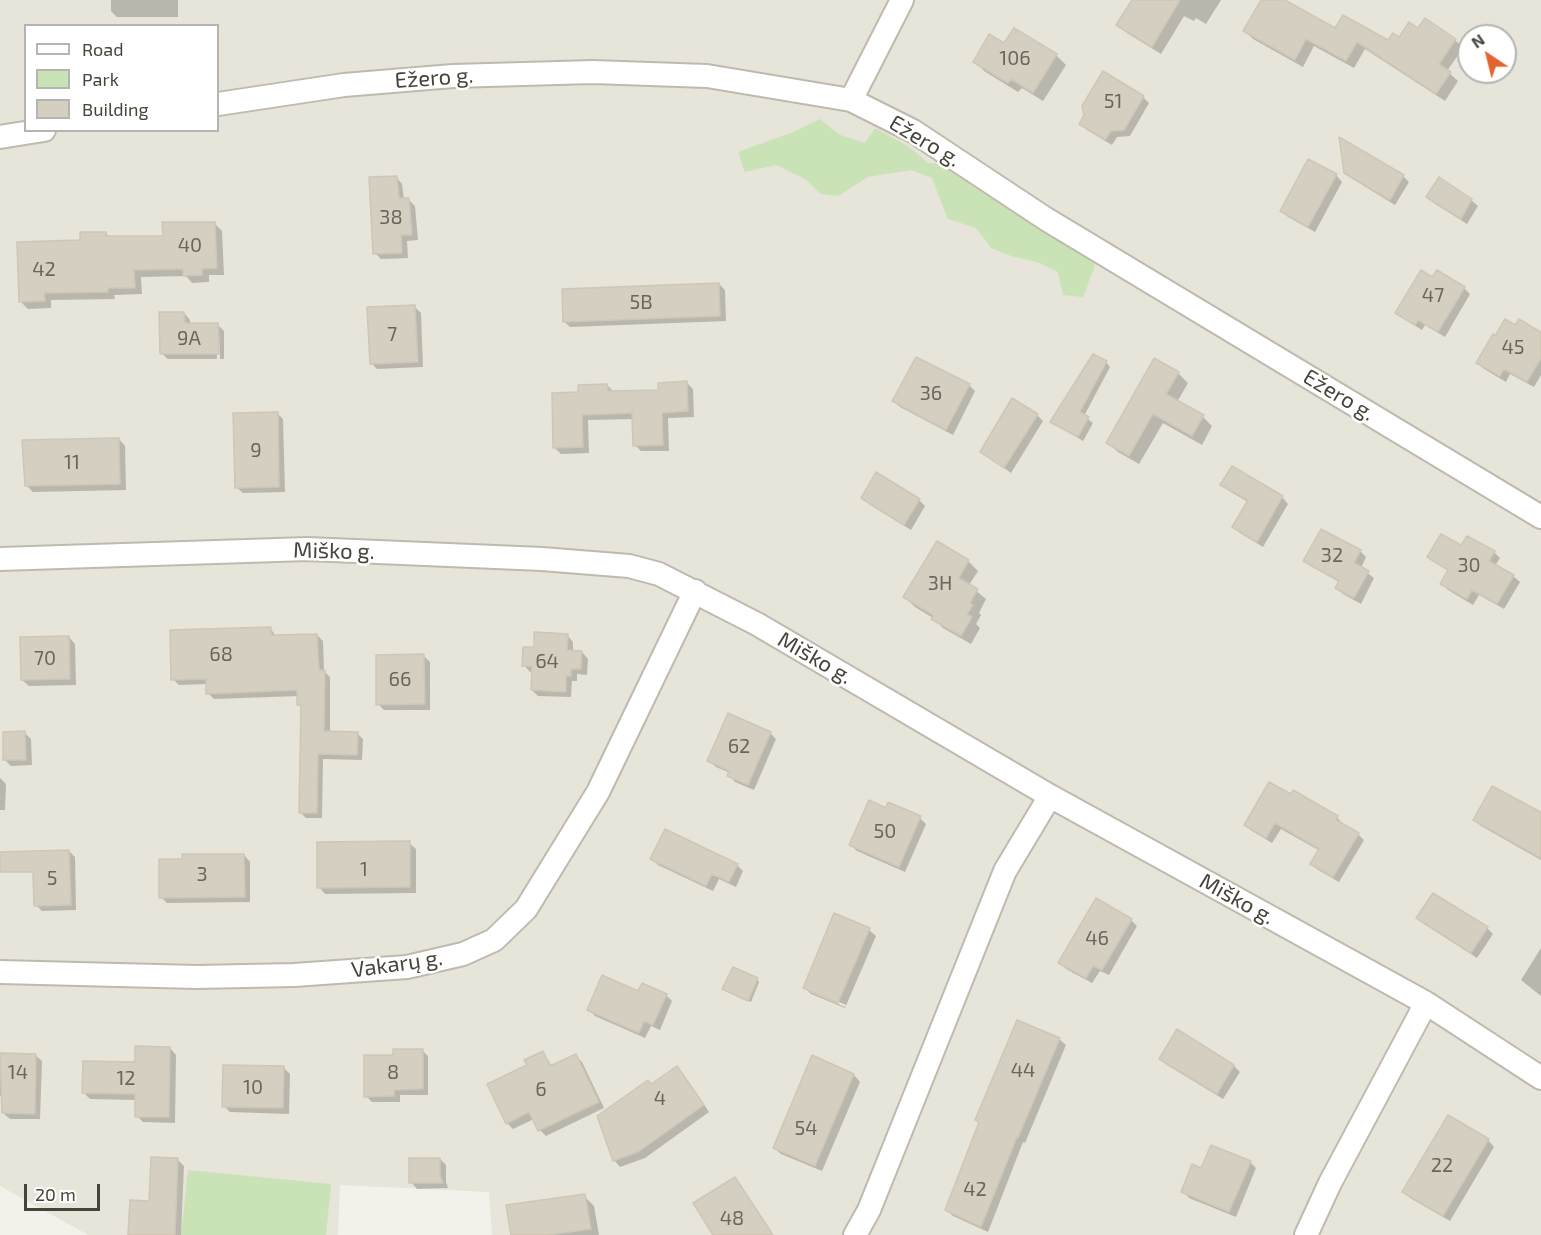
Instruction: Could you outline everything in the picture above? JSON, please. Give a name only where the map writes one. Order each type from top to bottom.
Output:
[{"type":"street","points":[[850,100],[902,0]]},
{"type":"street","name":"Ežero g.","points":[[219,104],[344,85],[432,78],[593,72],[707,76],[850,100],[913,131],[1046,219],[1541,517]]},
{"type":"street","points":[[0,137],[31,132]]},
{"type":"street","name":"Miško g.","points":[[0,559],[308,549],[542,559],[629,566],[659,574],[757,624],[1050,796],[1426,1003],[1541,1078]]},
{"type":"street","name":"Vakarų g.","points":[[0,972],[196,977],[294,975],[407,967],[463,954],[494,940],[526,909],[598,792],[695,591]]},
{"type":"street","points":[[855,1235],[869,1210],[1005,871],[1050,796]]},
{"type":"street","points":[[1306,1235],[1330,1183],[1426,1003]]},
{"type":"shaded area","points":[[0,0],[1541,0],[1541,1235],[492,1235],[489,1192],[340,1185],[338,1235],[88,1235],[0,1186]]},
{"type":"green space","points":[[820,119],[840,135],[865,143],[875,128],[908,146],[928,163],[950,164],[1092,254],[1095,266],[1083,297],[1063,295],[1058,272],[1037,262],[1011,256],[991,248],[976,228],[948,219],[932,178],[911,170],[868,177],[838,196],[821,194],[805,179],[776,165],[745,172],[738,152],[793,132]]},
{"type":"green space","points":[[188,1170],[331,1184],[326,1235],[181,1235]]},
{"type":"building","points":[[1132,0],[1180,0],[1152,47],[1116,25]]},
{"type":"building","points":[[1261,0],[1285,0],[1335,28],[1343,15],[1388,40],[1393,33],[1399,37],[1409,22],[1418,28],[1425,18],[1456,39],[1439,64],[1451,72],[1436,94],[1357,42],[1346,61],[1306,39],[1295,60],[1243,31]]},
{"type":"building","points":[[1014,28],[1057,54],[1033,93],[1011,79],[1008,83],[973,62],[989,34],[1004,43]]},
{"type":"building","points":[[1103,71],[1144,96],[1124,130],[1111,131],[1105,140],[1079,124],[1084,115],[1082,106]]},
{"type":"building","points":[[1339,137],[1404,175],[1390,200],[1344,173]]},
{"type":"building","points":[[1308,159],[1337,174],[1308,227],[1280,211]]},
{"type":"building","points":[[397,176],[399,198],[409,198],[412,235],[401,235],[402,253],[373,254],[369,177]]},
{"type":"building","points":[[1439,177],[1472,199],[1461,219],[1426,197]]},
{"type":"building","points":[[162,222],[215,222],[217,268],[202,269],[202,275],[183,276],[183,269],[134,270],[135,288],[108,288],[108,292],[44,293],[45,301],[19,302],[17,242],[80,240],[80,232],[106,232],[106,236],[163,236]]},
{"type":"building","points":[[1421,270],[1432,277],[1437,270],[1465,287],[1438,332],[1418,320],[1415,325],[1395,313]]},
{"type":"building","points":[[719,283],[720,316],[563,322],[562,289]]},
{"type":"building","points":[[415,305],[418,362],[370,364],[367,307]]},
{"type":"building","points":[[159,312],[184,312],[185,323],[218,323],[219,354],[160,354]]},
{"type":"building","points":[[1505,319],[1515,325],[1519,319],[1541,332],[1541,358],[1527,382],[1504,369],[1500,376],[1476,363]]},
{"type":"building","points":[[1093,354],[1107,361],[1080,412],[1089,417],[1078,437],[1050,422]]},
{"type":"building","points":[[916,357],[970,384],[946,430],[892,401]]},
{"type":"building","points":[[1154,358],[1179,372],[1166,394],[1204,415],[1192,436],[1153,414],[1129,456],[1106,443]]},
{"type":"building","points":[[687,381],[688,411],[662,413],[663,445],[633,446],[632,413],[582,415],[583,447],[553,448],[552,393],[578,392],[578,385],[607,384],[608,391],[658,390],[658,383]]},
{"type":"building","points":[[1012,398],[1038,414],[1004,468],[980,452]]},
{"type":"building","points":[[278,412],[279,487],[235,488],[233,413]]},
{"type":"building","points":[[119,438],[120,484],[25,486],[22,440]]},
{"type":"building","points":[[1232,466],[1283,496],[1257,542],[1232,527],[1248,500],[1220,485]]},
{"type":"building","points":[[876,472],[920,499],[904,525],[861,498]]},
{"type":"building","points":[[1321,529],[1361,550],[1354,563],[1369,571],[1354,598],[1335,588],[1339,581],[1303,561]]},
{"type":"building","points":[[1441,534],[1461,545],[1467,536],[1495,551],[1489,561],[1514,575],[1497,604],[1472,590],[1467,599],[1440,584],[1448,570],[1427,557]]},
{"type":"building","points":[[937,541],[969,560],[959,578],[978,589],[970,603],[973,605],[967,614],[972,617],[961,636],[931,619],[933,615],[903,597]]},
{"type":"building","points":[[271,627],[271,635],[317,634],[319,670],[325,670],[324,731],[358,732],[357,755],[318,754],[317,813],[299,813],[301,705],[297,705],[297,690],[206,694],[206,679],[171,680],[170,630]]},
{"type":"building","points":[[534,632],[568,634],[567,650],[582,651],[581,669],[571,669],[571,676],[566,676],[566,692],[531,690],[532,666],[522,666],[523,647],[534,647]]},
{"type":"building","points":[[69,636],[70,679],[21,680],[20,637]]},
{"type":"building","points":[[424,654],[425,704],[376,705],[376,655]]},
{"type":"building","points":[[728,713],[771,732],[748,785],[727,776],[729,771],[707,761]]},
{"type":"building","points":[[25,731],[26,760],[3,760],[3,732]]},
{"type":"building","points":[[1269,782],[1291,794],[1293,790],[1338,816],[1336,820],[1359,833],[1333,877],[1310,864],[1319,849],[1275,823],[1266,838],[1244,825]]},
{"type":"building","points":[[1492,786],[1541,812],[1541,858],[1473,820]]},
{"type":"building","points":[[869,800],[886,808],[888,802],[921,816],[899,867],[849,845]]},
{"type":"building","points":[[665,829],[738,864],[729,882],[712,874],[706,886],[650,859]]},
{"type":"building","points":[[410,841],[410,887],[317,888],[317,842]]},
{"type":"building","points":[[69,850],[71,905],[34,906],[33,872],[0,872],[0,852]]},
{"type":"building","points":[[182,854],[244,854],[245,897],[159,898],[159,859],[182,859]]},
{"type":"building","points":[[1433,893],[1488,927],[1471,953],[1416,918]]},
{"type":"building","points":[[1096,898],[1132,919],[1102,970],[1093,966],[1086,978],[1058,963]]},
{"type":"building","points":[[834,913],[870,928],[838,1003],[803,988]]},
{"type":"building","points":[[733,967],[758,978],[748,1001],[722,989]]},
{"type":"building","points":[[602,975],[638,991],[642,983],[667,994],[653,1025],[644,1021],[639,1033],[587,1010]]},
{"type":"building","points":[[1017,1020],[1060,1038],[981,1227],[945,1210],[979,1122],[975,1120]]},
{"type":"building","points":[[1177,1029],[1234,1065],[1217,1094],[1159,1059]]},
{"type":"building","points":[[135,1046],[170,1047],[169,1117],[135,1117],[135,1094],[82,1093],[83,1061],[135,1062]]},
{"type":"building","points":[[393,1049],[423,1049],[423,1089],[394,1090],[394,1096],[364,1097],[364,1055],[393,1055]]},
{"type":"building","points":[[543,1051],[550,1066],[576,1054],[599,1102],[538,1131],[529,1112],[506,1124],[487,1084],[527,1065],[524,1060]]},
{"type":"building","points":[[0,1053],[36,1054],[35,1114],[2,1113]]},
{"type":"building","points":[[812,1055],[854,1074],[815,1166],[773,1148]]},
{"type":"building","points":[[223,1065],[284,1066],[283,1108],[222,1107]]},
{"type":"building","points":[[677,1066],[704,1105],[638,1152],[613,1161],[597,1116],[648,1080],[651,1084]]},
{"type":"building","points":[[1448,1115],[1489,1139],[1443,1216],[1402,1192]]},
{"type":"building","points":[[1211,1145],[1251,1161],[1229,1212],[1181,1192],[1192,1164],[1201,1168]]},
{"type":"building","points":[[151,1157],[178,1158],[175,1235],[128,1235],[130,1200],[149,1201]]},
{"type":"building","points":[[409,1158],[440,1158],[440,1175],[443,1183],[409,1183]]},
{"type":"building","points":[[735,1177],[773,1235],[713,1235],[693,1203]]},
{"type":"building","points":[[585,1194],[591,1229],[548,1235],[511,1235],[506,1205]]}]
